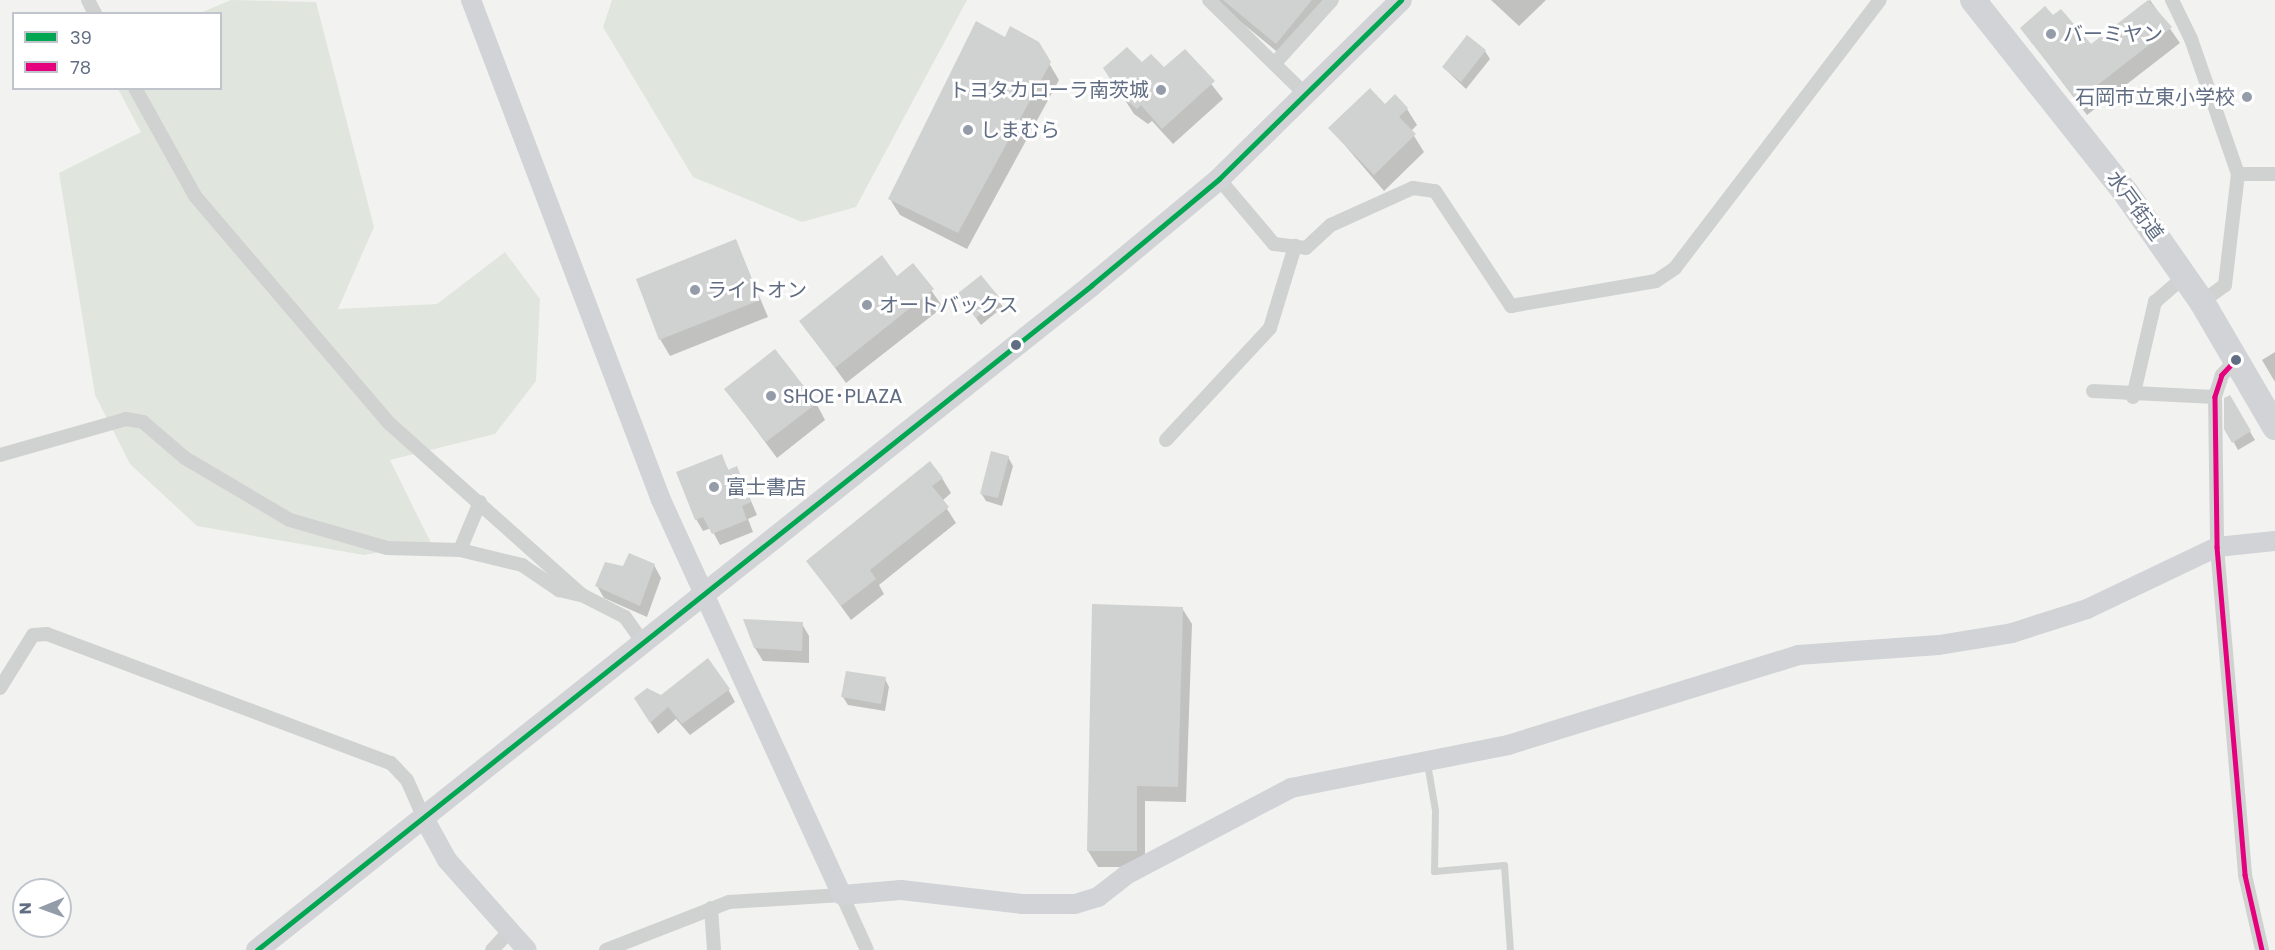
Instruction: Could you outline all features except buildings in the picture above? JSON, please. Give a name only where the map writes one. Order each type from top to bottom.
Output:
[{"type":"highway","name":"水戸街道","points":[[1973,0],[2087,140],[2185,276],[2275,427]]},
{"type":"main road","points":[[257,950],[1219,179],[1401,0]]},
{"type":"street","points":[[471,0],[661,500],[705,591],[867,950]]},
{"type":"street","points":[[1209,0],[1305,94]]},
{"type":"street","points":[[1275,63],[1332,0]]},
{"type":"street","points":[[1219,179],[1274,244],[1306,248],[1331,225],[1413,188],[1435,191],[1511,306],[1656,281],[1675,268],[1880,0]]},
{"type":"street","points":[[2172,0],[2191,39],[2238,174],[2225,285],[2202,302]]},
{"type":"street","points":[[136,90],[195,196],[286,308],[390,424],[582,595],[625,617],[642,641]]},
{"type":"street","points":[[2238,174],[2275,174]]},
{"type":"street","points":[[1166,440],[1270,328],[1295,246]]},
{"type":"street","points":[[2133,397],[2155,302],[2185,276]]},
{"type":"street","points":[[2236,360],[2222,375],[2215,397],[2217,547],[2245,875],[2262,950]]},
{"type":"street","points":[[2093,391],[2133,397],[2215,397]]},
{"type":"street","points":[[0,455],[126,420],[143,422],[185,458],[290,520],[387,548],[460,550],[522,565],[558,590],[582,595]]},
{"type":"street","points":[[460,550],[480,502]]},
{"type":"street","points":[[606,950],[628,946],[711,908],[752,899],[842,896],[902,890],[1022,904],[1075,904],[1098,897],[1126,875],[1275,794],[1508,745],[1797,655],[1939,645],[2012,633],[2087,609],[2217,547],[2275,541]]},
{"type":"street","points":[[0,688],[33,635],[47,634],[391,763],[406,780],[447,860],[526,950]]},
{"type":"street","points":[[711,908],[714,950]]},
{"type":"street","points":[[492,950],[506,935]]},
{"type":"lane","points":[[1426,762],[1435,810],[1434,871],[1504,865],[1510,950]]},
{"type":"shaded area","points":[[231,0],[316,2],[374,227],[338,309],[437,304],[505,252],[540,299],[536,381],[495,434],[390,460],[431,543],[364,555],[197,526],[130,464],[95,395],[59,173],[141,132],[119,90],[222,90],[222,12],[202,12]]},
{"type":"shaded area","points":[[612,0],[967,0],[856,207],[802,222],[693,177],[603,27]]},
{"type":"transit line","name":"39","points":[[257,950],[1092,285],[1219,179],[1401,0]]},
{"type":"transit line","name":"78","points":[[2236,360],[2222,375],[2215,397],[2217,547],[2245,875],[2262,950]]},
{"type":"place","name":"バーミヤン","points":[[2051,34]]},
{"type":"place","name":"トヨタカローラ南茨城","points":[[1161,90]]},
{"type":"place","name":"石岡市立東小学校","points":[[2247,97]]},
{"type":"place","name":"しまむら","points":[[968,130]]},
{"type":"place","name":"ライトオン","points":[[695,290]]},
{"type":"place","name":"オートバックス","points":[[867,305]]},
{"type":"place","name":"SHOE･PLAZA","points":[[771,396]]},
{"type":"place","name":"富士書店","points":[[714,487]]}]
